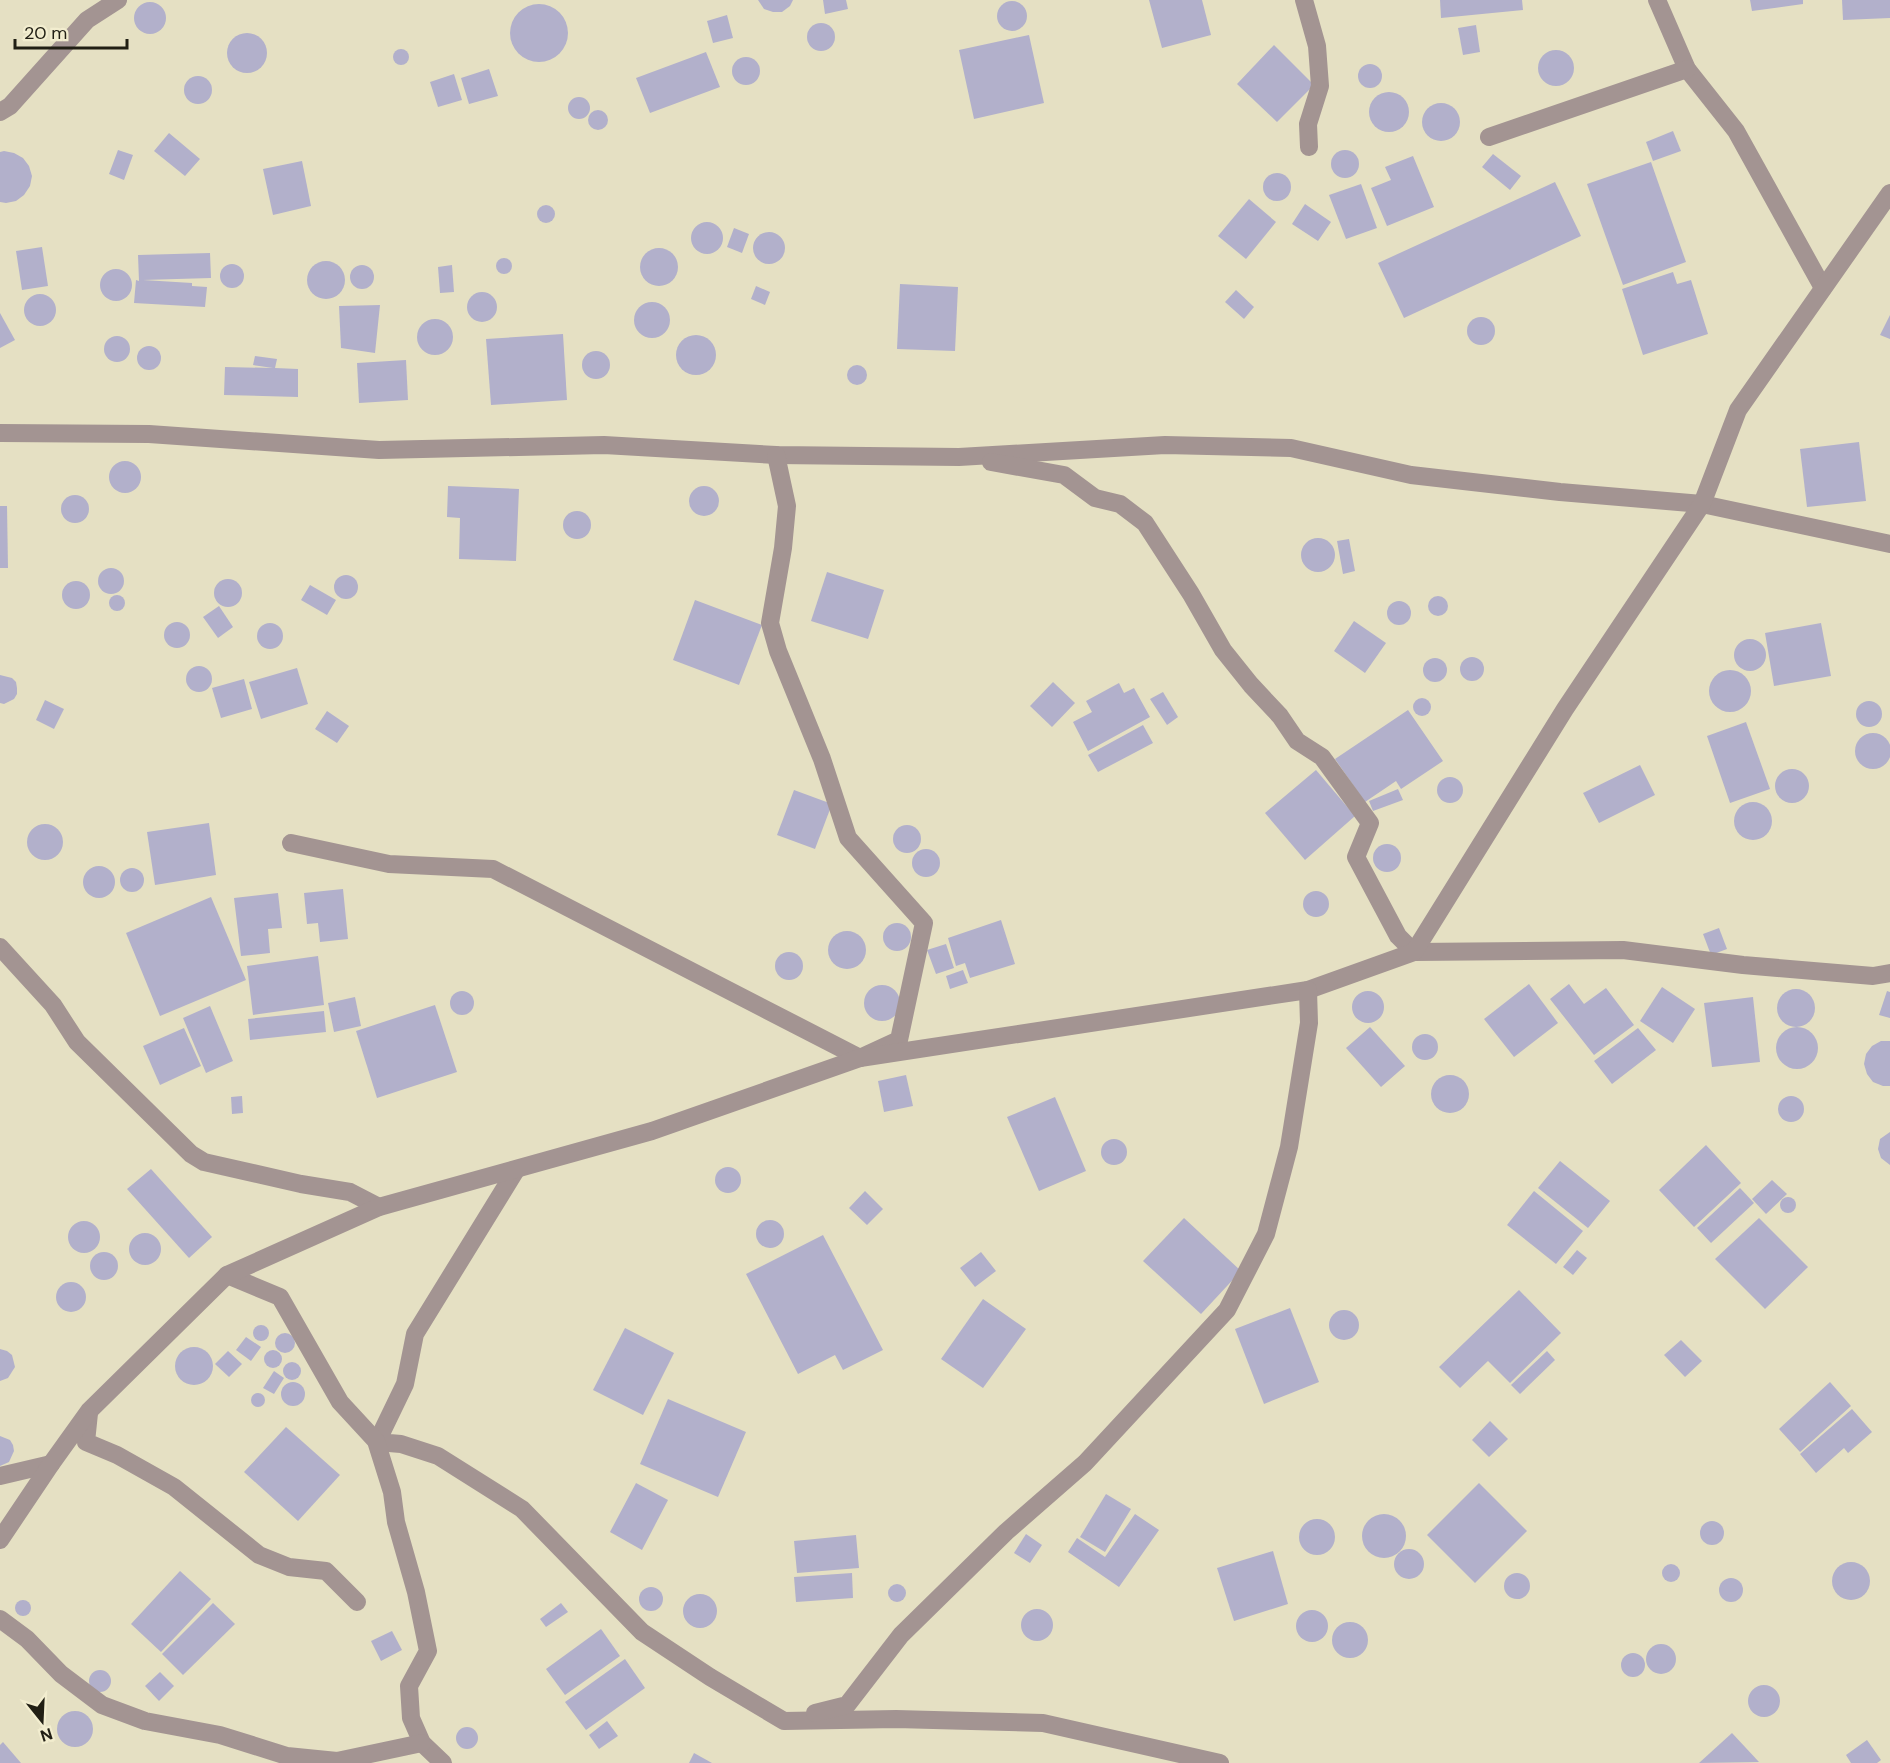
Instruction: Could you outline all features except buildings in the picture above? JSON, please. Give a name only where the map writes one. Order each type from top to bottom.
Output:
[{"type":"street","points":[[0,112],[10,106],[87,20],[118,0]]},
{"type":"street","points":[[1304,0],[1317,46],[1320,86],[1308,124],[1309,147]]},
{"type":"street","points":[[1657,0],[1687,69],[1736,131],[1823,288]]},
{"type":"street","points":[[1489,137],[1687,69]]},
{"type":"street","points":[[1414,952],[1565,709],[1702,504],[1738,410],[1890,193]]},
{"type":"street","points":[[0,433],[149,434],[379,450],[604,446],[776,456],[959,457],[1165,445],[1291,448],[1412,475],[1560,492],[1702,504],[1890,544]]},
{"type":"street","points":[[0,1540],[89,1411],[227,1275],[380,1207],[652,1131],[860,1058],[899,1040],[924,923],[848,838],[822,759],[778,651],[770,623],[783,548],[787,506],[776,456]]},
{"type":"street","points":[[959,457],[1064,475],[1095,498],[1120,504],[1145,523],[1191,594],[1223,650],[1280,716],[1297,741],[1322,757],[1370,823],[1356,857],[1398,936],[1414,952]]},
{"type":"street","points":[[291,843],[389,864],[493,869],[860,1058],[1308,990],[1414,952],[1623,950],[1743,965],[1873,976],[1890,973]]},
{"type":"street","points":[[0,947],[53,1005],[77,1042],[191,1154],[204,1162],[301,1185],[350,1192],[380,1207]]},
{"type":"street","points":[[784,1721],[847,1705],[901,1635],[1006,1532],[1085,1463],[1227,1310],[1266,1234],[1286,1158],[1309,1023],[1308,990]]},
{"type":"street","points":[[516,1170],[415,1334],[405,1384],[377,1442],[401,1444],[438,1456],[522,1509],[642,1632],[710,1677],[784,1721],[896,1719],[1043,1723],[1220,1763]]},
{"type":"street","points":[[227,1275],[280,1297],[340,1402],[376,1441],[392,1492],[396,1522],[416,1592],[428,1651],[409,1686],[411,1718],[422,1743],[443,1763]]},
{"type":"street","points":[[89,1411],[86,1442],[117,1455],[174,1487],[259,1555],[289,1567],[326,1571],[357,1602]]},
{"type":"street","points":[[0,1476],[51,1464]]},
{"type":"street","points":[[0,1619],[27,1639],[61,1674],[102,1705],[145,1721],[220,1735],[287,1756],[337,1761],[422,1743]]}]
